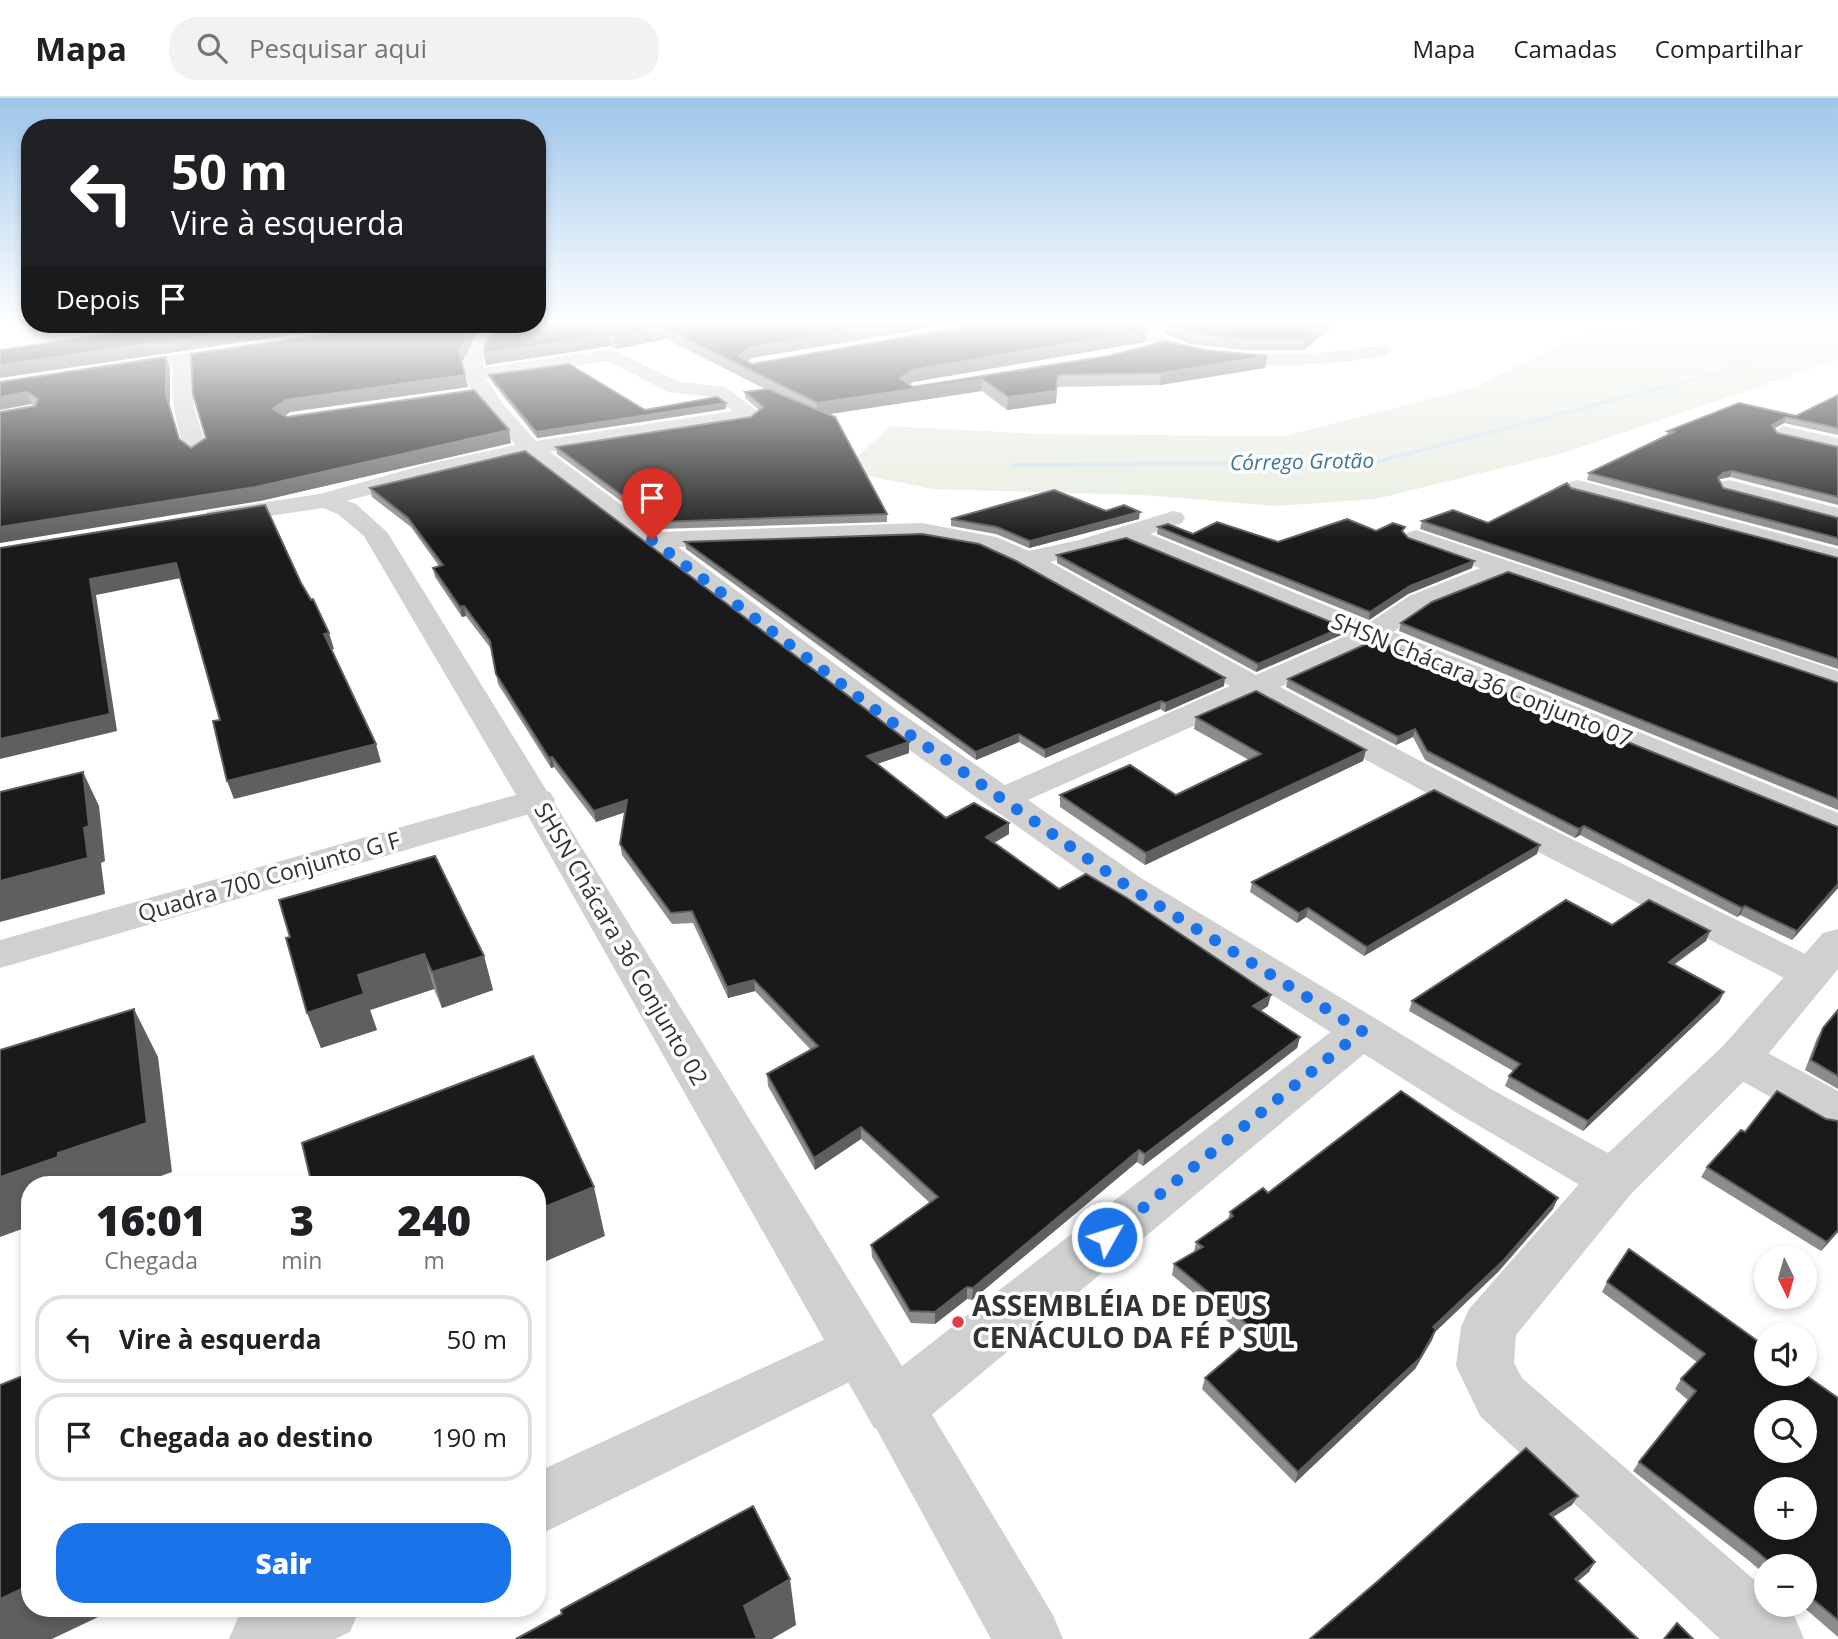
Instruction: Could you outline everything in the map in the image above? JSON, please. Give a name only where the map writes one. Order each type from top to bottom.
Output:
[{"type":"street","points":[[181,395],[183,416],[197,452]]},
{"type":"street","points":[[478,395],[531,448],[809,662],[1127,886],[1474,1101],[1613,1180]]},
{"type":"street","points":[[192,522],[325,500],[411,476],[531,448],[751,415],[723,395]]},
{"type":"street","points":[[1783,432],[1838,445]]},
{"type":"street","points":[[1578,486],[1838,557]]},
{"type":"street","points":[[1730,487],[1838,516]]},
{"type":"street","name":"SHSN Chácara 36 Conjunto 02","points":[[325,500],[347,509],[373,532],[537,800],[1029,1639]]},
{"type":"street","points":[[1026,559],[1086,546],[1173,518]]},
{"type":"street","points":[[652,540],[922,531],[975,538],[1026,559],[1252,685],[1506,821],[1823,957],[1739,1058],[1613,1180],[1489,1327],[1485,1366],[1500,1397],[1770,1639]]},
{"type":"street","name":"SHSN Chácara 36 Conjunto 07","points":[[1126,533],[1838,826]]},
{"type":"street","points":[[1416,538],[1838,681]]},
{"type":"street","points":[[1002,799],[1252,685],[1305,666],[1372,635],[1390,618],[1433,594],[1504,569]]},
{"type":"street","name":"Quadra 700 Conjunto G F","points":[[0,954],[537,800]]},
{"type":"street","points":[[895,1408],[1362,1031]]},
{"type":"street","points":[[1739,1058],[1838,1112]]},
{"type":"street","points":[[546,1501],[858,1350]]},
{"type":"street","points":[[263,1639],[308,1617]]},
{"type":"shaded area","points":[[1445,395],[1735,395],[1563,453],[1376,499],[1275,506],[1142,495],[933,489],[842,471],[890,426],[1037,434],[1285,436]]},
{"type":"building","points":[[32,395],[166,395],[179,439],[191,448],[206,438],[193,395],[322,395],[286,400],[273,409],[287,417],[440,395],[478,395],[509,430],[256,487],[0,527],[0,412],[35,406],[38,399]]},
{"type":"building","points":[[505,395],[620,395],[645,410],[717,397],[726,403],[536,432]]},
{"type":"building","points":[[748,395],[782,395],[835,417],[887,514],[658,522],[556,447],[751,417],[763,407]]},
{"type":"building","points":[[801,395],[873,395],[817,403]]},
{"type":"building","points":[[1838,395],[1838,428],[1786,417],[1772,425],[1777,433],[1838,447],[1838,497],[1732,471],[1723,473],[1718,478],[1723,488],[1838,518],[1838,538],[1589,473],[1674,432],[1668,431],[1739,403],[1796,416]]},
{"type":"building","points":[[525,451],[909,742],[867,756],[946,818],[974,803],[1009,823],[986,837],[1059,889],[1086,874],[1127,898],[1271,995],[1253,1006],[1300,1037],[1145,1154],[1139,1150],[973,1288],[967,1287],[935,1312],[910,1311],[871,1245],[938,1197],[861,1127],[814,1158],[767,1074],[818,1046],[754,980],[727,987],[692,911],[671,913],[620,844],[627,800],[594,811],[552,757],[549,758],[496,674],[490,641],[464,606],[460,607],[433,568],[443,565],[408,518],[370,488]]},
{"type":"building","points":[[1567,483],[1571,488],[1838,558],[1838,659],[1422,521],[1453,510],[1488,523]]},
{"type":"building","points":[[1054,490],[1106,511],[1124,505],[1140,512],[1030,541],[997,527],[951,519]]},
{"type":"building","points":[[265,505],[301,583],[311,600],[313,599],[329,633],[324,634],[376,744],[227,781],[213,721],[220,720],[176,563],[90,579],[110,714],[0,739],[0,548]]},
{"type":"building","points":[[1347,519],[1376,531],[1393,523],[1405,527],[1402,531],[1408,538],[1474,561],[1410,586],[1370,612],[1158,527],[1168,524],[1193,534],[1217,522],[1278,542]]},
{"type":"building","points":[[922,534],[979,544],[1016,561],[1225,678],[1166,703],[1161,701],[1045,750],[1019,734],[976,752],[685,542]]},
{"type":"building","points":[[1126,538],[1343,627],[1258,664],[1057,555]]},
{"type":"building","points":[[1508,572],[1838,683],[1838,799],[1401,623],[1432,602]]},
{"type":"building","points":[[1375,640],[1838,827],[1838,884],[1797,931],[1745,906],[1742,908],[1584,826],[1579,829],[1427,751],[1415,729],[1398,737],[1288,679]]},
{"type":"building","points":[[1256,691],[1366,750],[1146,853],[1060,795],[1130,765],[1176,795],[1261,754],[1196,717]]},
{"type":"building","points":[[83,772],[89,826],[84,828],[88,858],[0,881],[0,792]]},
{"type":"building","points":[[1434,790],[1540,845],[1367,947],[1308,908],[1299,913],[1252,882]]},
{"type":"building","points":[[435,856],[484,956],[432,972],[424,954],[358,975],[364,994],[307,1013],[286,938],[290,937],[279,900]]},
{"type":"building","points":[[1566,900],[1612,925],[1649,900],[1710,931],[1669,962],[1724,992],[1588,1121],[1509,1076],[1520,1064],[1412,1001]]},
{"type":"building","points":[[134,1009],[147,1123],[58,1153],[58,1157],[0,1177],[0,1050]]},
{"type":"building","points":[[1838,1010],[1838,1076],[1811,1060],[1823,1028]]},
{"type":"building","points":[[533,1056],[594,1187],[546,1206],[546,1176],[310,1176],[302,1143]]},
{"type":"building","points":[[1401,1091],[1558,1198],[1503,1261],[1433,1327],[1436,1329],[1420,1358],[1298,1472],[1205,1378],[1258,1333],[1174,1264],[1203,1247],[1196,1242],[1233,1216],[1230,1212],[1263,1188],[1268,1193]]},
{"type":"building","points":[[1777,1091],[1826,1119],[1838,1121],[1838,1230],[1827,1242],[1707,1167],[1741,1130],[1745,1132]]},
{"type":"building","points":[[1629,1249],[1754,1338],[1754,1386],[1817,1386],[1817,1383],[1838,1398],[1838,1620],[1817,1603],[1817,1554],[1760,1554],[1639,1462],[1696,1391],[1681,1379],[1705,1354],[1607,1282]]},
{"type":"building","points":[[21,1377],[21,1589],[0,1599],[0,1385]]},
{"type":"building","points":[[1526,1448],[1578,1496],[1550,1514],[1595,1562],[1575,1579],[1638,1639],[1310,1639],[1378,1581]]},
{"type":"building","points":[[753,1506],[790,1579],[744,1606],[757,1639],[516,1639],[562,1614],[561,1610]]},
{"type":"building","points":[[1677,1623],[1693,1639],[1664,1639]]},
{"type":"waterway","name":"Córrego Grotão","points":[[1013,465],[1376,462],[1634,395]]},
{"type":"place","name":"ASSEMBLÉIA DE DEUS CENÁCULO DA FÉ P SUL","points":[[958,1322]]},
{"type":"route","points":[[652,540],[886,718],[1127,886],[1362,1031],[1107,1237]]}]
